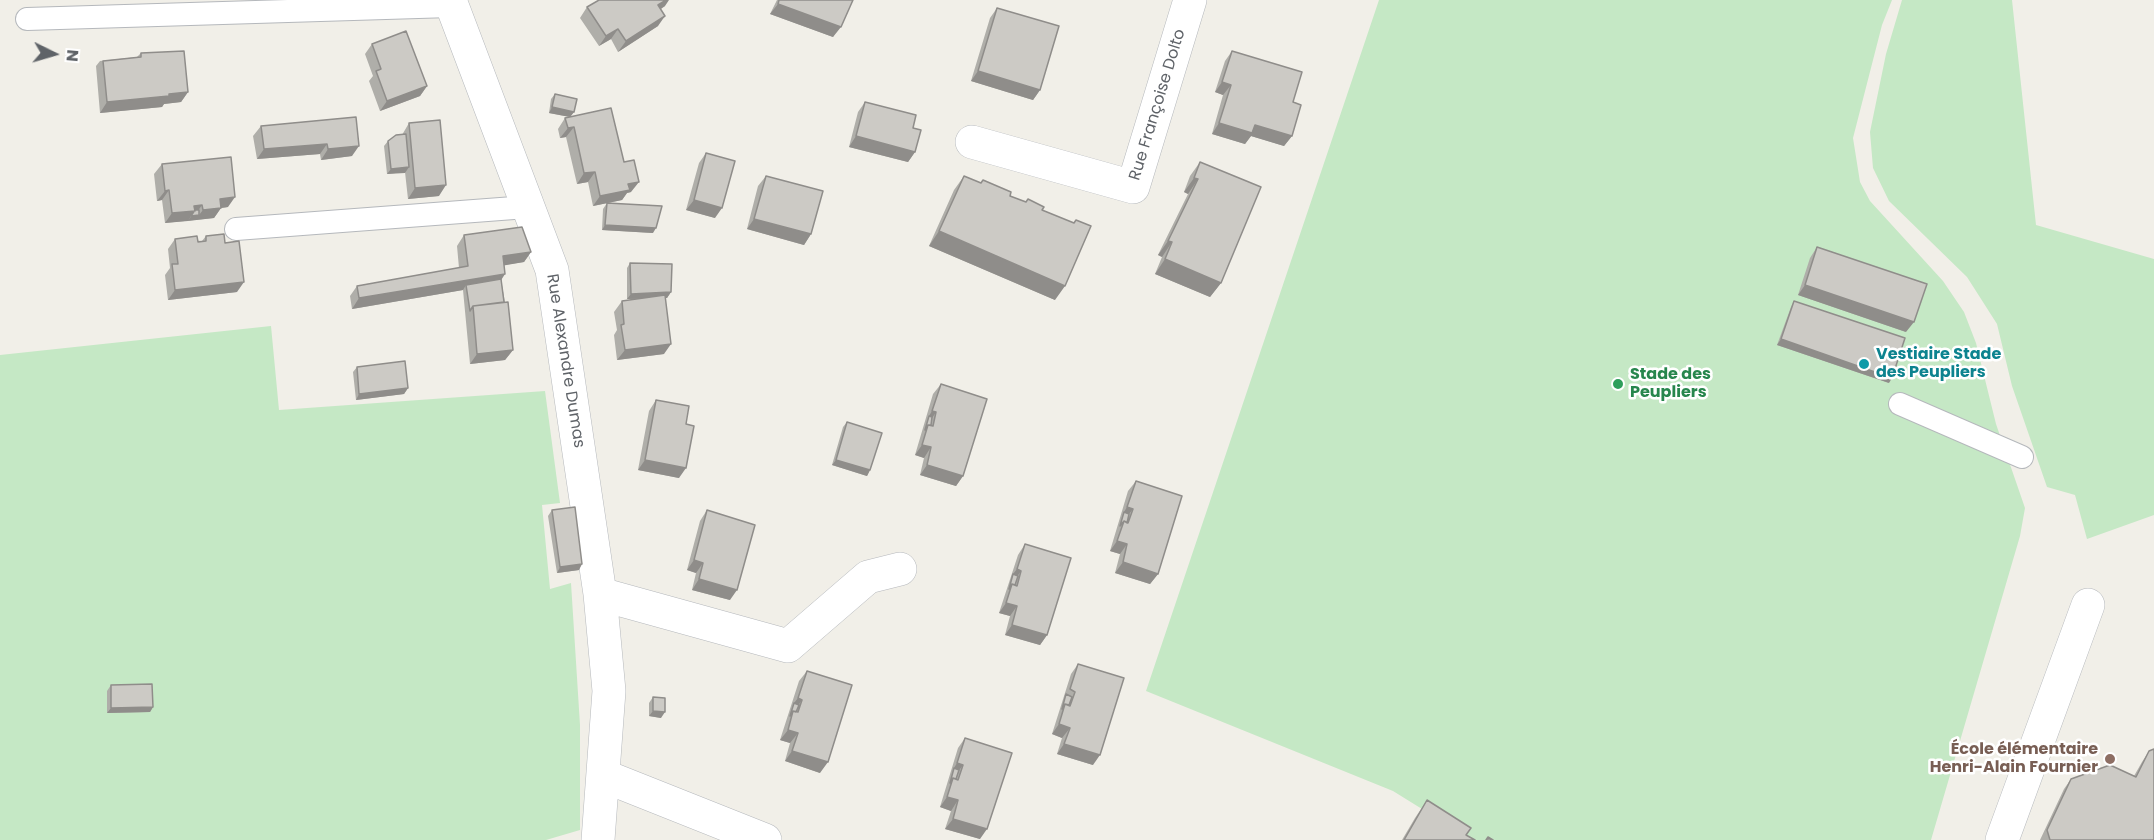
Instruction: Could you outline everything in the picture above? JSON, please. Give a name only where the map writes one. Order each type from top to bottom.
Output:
[{"type":"street","name":"Rue Françoise Dolto","points":[[972,142],[1133,187],[1190,0]]},
{"type":"street","name":"Rue Alexandre Dumas","points":[[450,3],[552,270],[600,594],[609,691],[598,840]]},
{"type":"street","points":[[600,594],[788,646],[867,577],[900,569]]},
{"type":"street","points":[[2002,840],[2088,605]]},
{"type":"street","points":[[604,776],[765,840]]},
{"type":"lane","points":[[27,19],[450,3]]},
{"type":"lane","points":[[236,229],[527,207]]},
{"type":"lane","points":[[1900,404],[2022,457]]},
{"type":"green space","name":"Stade des Peupliers","points":[[1379,0],[1892,0],[1882,25],[1853,138],[1860,182],[1870,201],[1943,281],[1964,312],[1976,343],[1996,424],[2025,508],[2020,536],[1931,840],[1472,840],[1393,791],[1146,691]]},
{"type":"green space","points":[[1902,0],[2012,0],[2036,225],[2154,259],[2154,515],[2087,539],[2075,495],[2047,487],[2012,386],[1997,324],[1967,277],[1889,201],[1873,168],[1870,132],[1886,54]]},
{"type":"green space","points":[[271,326],[279,410],[545,391],[560,503],[542,505],[550,589],[571,583],[580,725],[580,830],[546,840],[0,840],[0,355]]},
{"type":"building","points":[[599,0],[666,0],[658,5],[665,16],[626,41],[618,29],[606,36],[587,7]]},
{"type":"building","points":[[779,0],[853,0],[841,27],[778,4]]},
{"type":"building","points":[[997,8],[1059,26],[1040,90],[978,71]]},
{"type":"building","points":[[406,31],[427,86],[387,101],[376,71],[381,69],[372,44]]},
{"type":"building","points":[[184,51],[188,92],[107,102],[103,61],[141,57],[141,53]]},
{"type":"building","points":[[1232,51],[1302,72],[1293,102],[1301,105],[1292,136],[1255,125],[1252,133],[1219,123],[1231,85],[1222,82]]},
{"type":"building","points":[[555,94],[577,99],[574,112],[552,107]]},
{"type":"building","points":[[865,102],[916,115],[913,128],[921,130],[915,152],[856,136]]},
{"type":"building","points":[[611,108],[624,162],[634,160],[639,182],[628,184],[630,190],[600,196],[595,172],[584,173],[574,127],[568,128],[565,118]]},
{"type":"building","points":[[356,117],[359,146],[328,149],[327,144],[264,149],[261,126]]},
{"type":"building","points":[[440,120],[446,185],[415,188],[409,123]]},
{"type":"building","points":[[406,134],[409,167],[391,169],[388,141],[396,135]]},
{"type":"building","points":[[706,153],[735,161],[722,208],[694,200]]},
{"type":"building","points":[[231,157],[235,197],[220,199],[221,208],[203,210],[202,205],[194,206],[195,211],[172,213],[169,190],[165,191],[162,164]]},
{"type":"building","points":[[1200,162],[1261,187],[1221,283],[1165,259],[1172,242],[1168,241],[1198,179],[1194,178]]},
{"type":"building","points":[[766,176],[823,191],[811,234],[754,219]]},
{"type":"building","points":[[964,176],[981,183],[983,180],[1011,192],[1010,196],[1026,202],[1028,199],[1044,207],[1042,210],[1074,223],[1076,220],[1091,226],[1065,286],[939,231]]},
{"type":"building","points":[[607,203],[662,206],[656,228],[605,225]]},
{"type":"building","points":[[195,210],[199,210],[199,215],[191,216]]},
{"type":"building","points":[[522,227],[531,252],[503,256],[505,274],[359,298],[357,286],[468,266],[464,235]]},
{"type":"building","points":[[224,234],[225,243],[239,241],[244,282],[175,290],[172,264],[178,264],[175,239],[197,236],[198,242],[206,241],[206,236]]},
{"type":"building","points":[[1817,247],[1927,284],[1914,322],[1805,285]]},
{"type":"building","points":[[630,263],[672,264],[671,292],[631,294]]},
{"type":"building","points":[[501,279],[504,302],[473,306],[470,311],[466,285]]},
{"type":"building","points":[[665,295],[671,344],[625,350],[621,325],[624,324],[622,301]]},
{"type":"building","name":"Vestiaire Stade des Peupliers","points":[[1794,301],[1905,338],[1892,378],[1781,339]]},
{"type":"building","points":[[508,302],[513,350],[477,354],[473,306]]},
{"type":"building","points":[[405,361],[408,388],[359,394],[357,367]]},
{"type":"building","points":[[941,384],[987,399],[963,476],[927,465],[931,447],[922,445],[928,425],[933,426],[936,412],[932,411]]},
{"type":"building","points":[[656,400],[689,406],[686,424],[694,426],[686,468],[645,460]]},
{"type":"building","points":[[929,416],[932,417],[931,425],[928,425],[925,430]]},
{"type":"building","points":[[847,422],[882,433],[870,470],[836,460]]},
{"type":"building","points":[[1136,481],[1182,496],[1158,574],[1123,562],[1127,544],[1117,541],[1124,521],[1128,523],[1133,509],[1127,507]]},
{"type":"building","points":[[575,507],[582,564],[560,567],[552,510]]},
{"type":"building","points":[[707,510],[755,525],[737,590],[699,579],[703,563],[694,560]]},
{"type":"building","points":[[1124,512],[1129,514],[1127,523],[1124,521],[1120,526]]},
{"type":"building","points":[[1025,544],[1071,558],[1047,635],[1012,625],[1017,606],[1006,603],[1012,584],[1017,586],[1021,571],[1017,569]]},
{"type":"building","points":[[1013,574],[1018,576],[1015,585],[1012,584],[1009,589]]},
{"type":"building","points":[[1078,664],[1124,678],[1100,755],[1064,744],[1070,728],[1059,724],[1065,704],[1070,706],[1075,692],[1070,689]]},
{"type":"building","points":[[807,671],[852,685],[828,762],[792,751],[798,733],[788,730],[793,711],[798,712],[802,700],[798,698]]},
{"type":"building","points":[[152,684],[153,707],[111,708],[111,685]]},
{"type":"building","points":[[1066,694],[1072,697],[1069,705],[1065,704],[1062,709]]},
{"type":"building","points":[[653,697],[665,698],[665,712],[653,711]]},
{"type":"building","points":[[794,703],[799,705],[796,712],[793,711],[790,716]]},
{"type":"building","points":[[965,738],[1012,753],[987,829],[953,819],[958,800],[947,797],[953,778],[958,780],[963,765],[957,763]]},
{"type":"building","points":[[2154,749],[2154,840],[2050,840],[2047,830],[2071,779],[2110,765],[2136,777],[2149,751]]},
{"type":"building","points":[[954,768],[959,770],[956,779],[953,778],[950,783]]},
{"type":"building","points":[[1427,800],[1471,828],[1466,835],[1475,840],[1404,840]]},
{"type":"place","name":"Vestiaire Stade des Peupliers","points":[[1864,364]]},
{"type":"place","name":"Stade des Peupliers","points":[[1618,384]]},
{"type":"place","name":"École élémentaire Henri-Alain Fournier","points":[[2110,759]]}]
